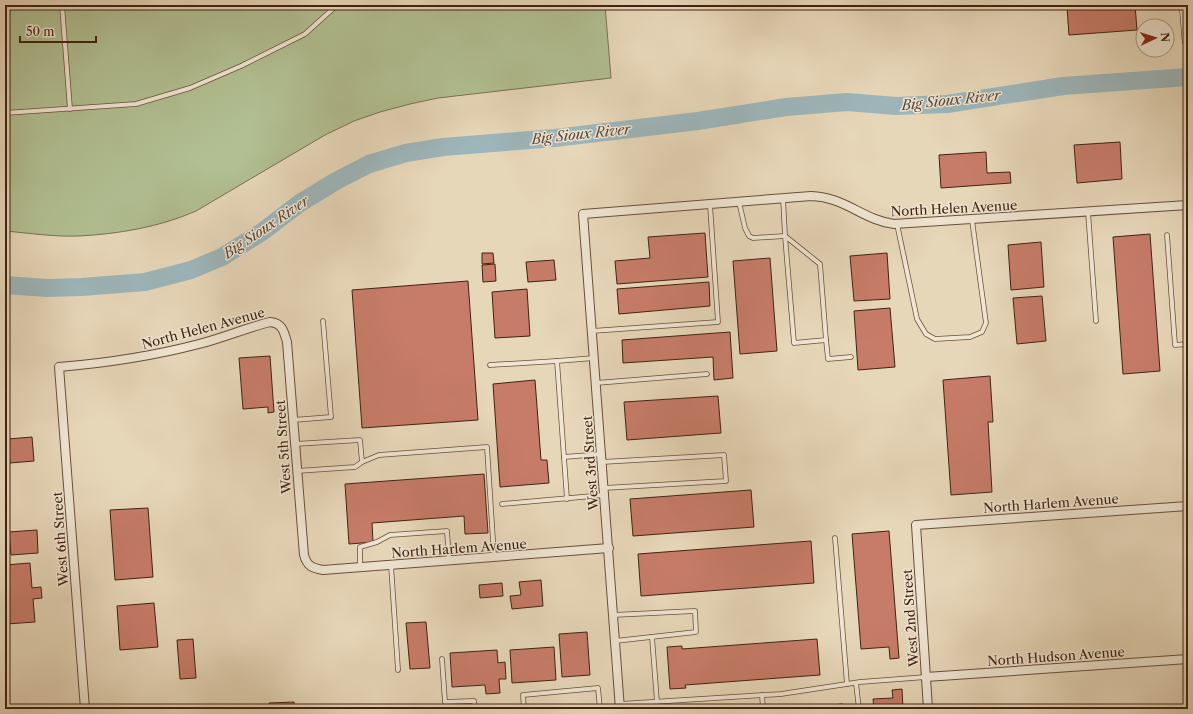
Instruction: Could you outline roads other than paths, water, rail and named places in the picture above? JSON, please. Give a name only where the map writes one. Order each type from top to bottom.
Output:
[{"type":"main road","points":[[1185,5],[1188,41]]},
{"type":"street","name":"North Helen Avenue","points":[[583,214],[822,196],[853,208],[872,219],[884,223],[897,224],[1188,205]]},
{"type":"street","name":"West 3rd Street","points":[[583,214],[620,707]]},
{"type":"street","name":"North Helen Avenue","points":[[60,367],[96,364],[143,357],[201,344],[270,322],[280,324]]},
{"type":"street","name":"West 5th Street","points":[[280,324],[283,328],[286,342],[304,555],[306,562],[311,567]]},
{"type":"street","name":"West 6th Street","points":[[60,367],[85,709]]},
{"type":"street","name":"North Harlem Avenue","points":[[916,525],[1188,506]]},
{"type":"street","name":"West 2nd Street","points":[[916,525],[928,709]]},
{"type":"street","name":"North Harlem Avenue","points":[[311,567],[323,570],[609,548]]},
{"type":"street","name":"North Hudson Avenue","points":[[926,677],[1188,659]]},
{"type":"lane","points":[[62,5],[70,109]]},
{"type":"lane","points":[[5,113],[136,104],[190,88],[241,66],[305,34],[337,5]]},
{"type":"lane","points":[[783,198],[794,343],[826,340]]},
{"type":"lane","points":[[739,202],[745,228],[749,236],[753,238],[785,236],[820,264],[828,358],[851,357]]},
{"type":"lane","points":[[592,331],[718,322],[710,205]]},
{"type":"lane","points":[[1088,212],[1096,321]]},
{"type":"lane","points":[[897,224],[917,320],[926,334],[935,339],[970,336],[982,332],[986,323],[972,220]]},
{"type":"lane","points":[[1167,235],[1175,345],[1188,344]]},
{"type":"lane","points":[[292,420],[331,417],[323,321]]},
{"type":"lane","points":[[490,365],[594,358]]},
{"type":"lane","points":[[557,361],[567,499]]},
{"type":"lane","points":[[596,383],[707,374]]},
{"type":"lane","points":[[294,444],[360,440],[362,462]]},
{"type":"lane","points":[[296,471],[355,467],[362,462],[379,455],[487,447],[494,557]]},
{"type":"lane","points":[[502,504],[567,499],[604,491],[726,481],[724,455],[602,458],[564,457]]},
{"type":"lane","points":[[360,567],[360,547],[377,542],[390,535],[447,531],[449,560]]},
{"type":"lane","points":[[835,538],[847,684]]},
{"type":"lane","points":[[391,565],[398,670]]},
{"type":"lane","points":[[613,615],[695,611],[696,632],[615,641]]},
{"type":"lane","points":[[652,637],[657,702]]},
{"type":"lane","points":[[442,659],[445,702],[474,701],[474,709]]},
{"type":"lane","points":[[620,707],[657,702],[762,695],[856,683],[926,677]]},
{"type":"lane","points":[[856,683],[859,709]]},
{"type":"lane","points":[[524,709],[523,695],[598,688],[600,709]]},
{"type":"lane","points":[[762,695],[763,709]]},
{"type":"waterway","name":"Big Sioux River","points":[[5,285],[47,288],[145,282],[191,270],[222,257],[262,232],[300,203],[336,181],[369,164],[406,153],[443,147],[555,138],[698,121],[786,107],[847,102],[896,106],[947,104],[1063,86],[1188,77]]}]
